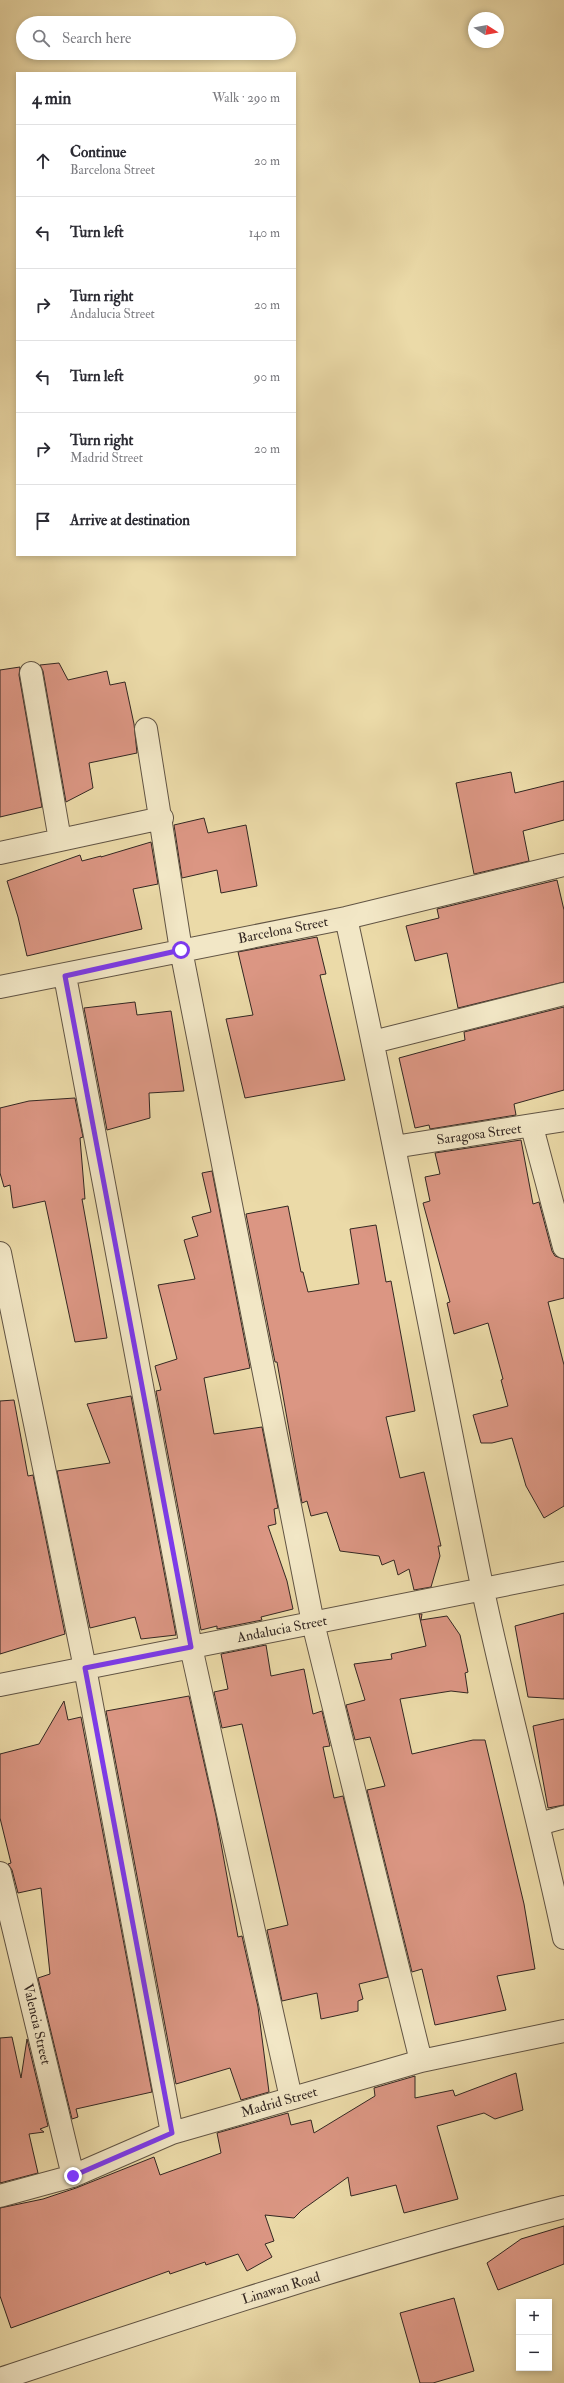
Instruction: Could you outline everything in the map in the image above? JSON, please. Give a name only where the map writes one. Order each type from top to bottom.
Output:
[{"type":"street","points":[[31,673],[60,840]]},
{"type":"street","points":[[146,728],[162,818],[181,950],[313,1623],[421,2061]]},
{"type":"street","points":[[0,853],[162,818]]},
{"type":"street","name":"Barcelona Street","points":[[0,987],[65,976],[181,950],[346,918],[564,865]]},
{"type":"street","points":[[346,918],[373,1042],[483,1589],[539,1824],[564,1938]]},
{"type":"street","points":[[65,976],[191,1647],[292,2098]]},
{"type":"street","points":[[373,1042],[564,994]]},
{"type":"street","name":"Saragosa Street","points":[[394,1147],[532,1127],[564,1120]]},
{"type":"street","points":[[532,1127],[564,1246]]},
{"type":"street","points":[[0,1253],[85,1668],[172,2133]]},
{"type":"street","name":"Andalucia Street","points":[[0,1685],[564,1572]]},
{"type":"street","points":[[539,1824],[564,1817]]},
{"type":"street","name":"Valencia Street","points":[[0,1873],[7,1927],[73,2176]]},
{"type":"street","name":"Madrid Street","points":[[0,2196],[73,2176],[172,2133],[421,2061],[564,2031]]},
{"type":"street","name":"Linawan Road","points":[[0,2379],[174,2321],[451,2235],[564,2207]]},
{"type":"building","points":[[59,663],[68,680],[107,671],[110,685],[125,682],[134,724],[137,753],[89,763],[93,788],[66,802],[43,671],[40,665]]},
{"type":"building","points":[[20,667],[19,675],[42,807],[0,817],[0,670]]},
{"type":"building","points":[[511,772],[515,793],[564,781],[564,820],[523,831],[529,861],[474,874],[456,783]]},
{"type":"building","points":[[204,818],[208,833],[246,825],[257,886],[221,893],[217,870],[182,878],[174,825]]},
{"type":"building","points":[[151,842],[158,884],[133,889],[142,929],[27,956],[18,917],[7,881],[80,855],[82,861]]},
{"type":"building","points":[[557,880],[564,910],[564,982],[458,1008],[447,953],[415,961],[406,926],[439,918],[437,909]]},
{"type":"building","points":[[317,937],[326,974],[320,975],[345,1080],[245,1098],[226,1019],[253,1015],[238,952]]},
{"type":"building","points":[[135,1002],[137,1015],[171,1011],[184,1091],[149,1093],[150,1118],[107,1130],[84,1008]]},
{"type":"building","points":[[564,1007],[564,1090],[514,1104],[516,1115],[430,1129],[429,1125],[415,1128],[399,1058],[465,1040],[464,1032]]},
{"type":"building","points":[[75,1098],[83,1137],[80,1138],[85,1199],[82,1199],[107,1338],[75,1342],[45,1201],[13,1208],[10,1185],[4,1187],[0,1173],[0,1108],[29,1101]]},
{"type":"building","points":[[521,1140],[533,1204],[539,1202],[552,1251],[555,1256],[564,1259],[564,1298],[548,1302],[564,1365],[564,1506],[544,1518],[526,1486],[512,1438],[492,1443],[481,1443],[473,1415],[508,1406],[501,1380],[503,1379],[488,1323],[454,1334],[447,1303],[450,1302],[423,1203],[430,1201],[425,1177],[440,1174],[435,1153]]},
{"type":"building","points":[[212,1171],[250,1368],[204,1378],[214,1434],[262,1427],[278,1508],[274,1509],[276,1524],[268,1526],[287,1581],[293,1609],[261,1617],[262,1620],[217,1629],[217,1626],[201,1630],[156,1391],[161,1390],[155,1366],[177,1359],[158,1285],[195,1279],[184,1240],[198,1236],[192,1217],[211,1212],[202,1173]]},
{"type":"building","points":[[288,1206],[301,1272],[303,1272],[308,1292],[359,1284],[350,1229],[376,1225],[386,1282],[391,1281],[415,1411],[386,1417],[400,1478],[424,1472],[441,1546],[438,1546],[440,1556],[431,1587],[414,1590],[409,1569],[398,1575],[394,1560],[382,1565],[379,1556],[340,1551],[327,1512],[311,1516],[307,1501],[302,1503],[277,1362],[275,1362],[246,1214]]},
{"type":"building","points":[[131,1396],[176,1635],[141,1639],[135,1617],[90,1628],[57,1471],[110,1463],[87,1404]]},
{"type":"building","points":[[14,1400],[28,1476],[33,1475],[65,1634],[0,1654],[0,1401]]},
{"type":"building","points":[[564,1613],[564,1699],[528,1697],[515,1626]]},
{"type":"building","points":[[419,1614],[422,1614],[421,1620],[447,1616],[460,1635],[468,1672],[465,1673],[468,1693],[451,1691],[400,1699],[412,1754],[473,1740],[485,1740],[524,1904],[535,1969],[497,1976],[506,2010],[435,2025],[422,1969],[412,1972],[367,1790],[385,1786],[370,1737],[355,1740],[346,1705],[365,1700],[354,1664],[392,1659],[391,1654],[426,1646]]},
{"type":"building","points":[[266,1645],[271,1676],[304,1669],[313,1714],[322,1711],[330,1746],[323,1747],[334,1798],[343,1796],[388,1977],[359,1984],[363,1999],[358,2001],[358,2011],[321,2019],[317,1993],[282,2001],[267,1930],[288,1925],[242,1724],[222,1728],[214,1692],[228,1689],[221,1654]]},
{"type":"building","points":[[189,1696],[216,1816],[238,1937],[242,1936],[258,2007],[269,2092],[241,2100],[230,2068],[176,2084],[106,1711]]},
{"type":"building","points":[[64,1701],[68,1720],[81,1717],[152,2092],[76,2109],[78,2117],[72,2119],[38,1978],[50,1974],[41,1888],[18,1893],[12,1870],[8,1864],[11,1863],[0,1818],[0,1754],[39,1744]]},
{"type":"building","points":[[564,1719],[564,1805],[548,1808],[533,1726]]},
{"type":"building","points":[[12,2037],[21,2078],[27,2039],[48,2126],[40,2129],[44,2132],[29,2134],[38,2173],[0,2183],[0,2038]]},
{"type":"building","points":[[516,2073],[523,2110],[495,2119],[484,2113],[437,2126],[458,2199],[404,2213],[396,2185],[351,2196],[348,2177],[302,2210],[294,2218],[265,2215],[274,2241],[265,2244],[272,2257],[247,2271],[238,2254],[206,2265],[205,2262],[170,2274],[169,2271],[11,2328],[0,2296],[0,2208],[43,2199],[76,2188],[154,2157],[160,2175],[221,2153],[217,2133],[288,2113],[291,2125],[311,2120],[314,2133],[375,2096],[374,2088],[415,2076],[415,2098],[453,2090],[455,2096]]},
{"type":"building","points":[[564,2226],[564,2264],[498,2290],[487,2263],[521,2239]]},
{"type":"building","points":[[454,2298],[474,2371],[433,2383],[420,2383],[400,2313]]},
{"type":"route","points":[[73,2176],[172,2133],[85,1668],[191,1647],[65,976],[181,950]]}]
